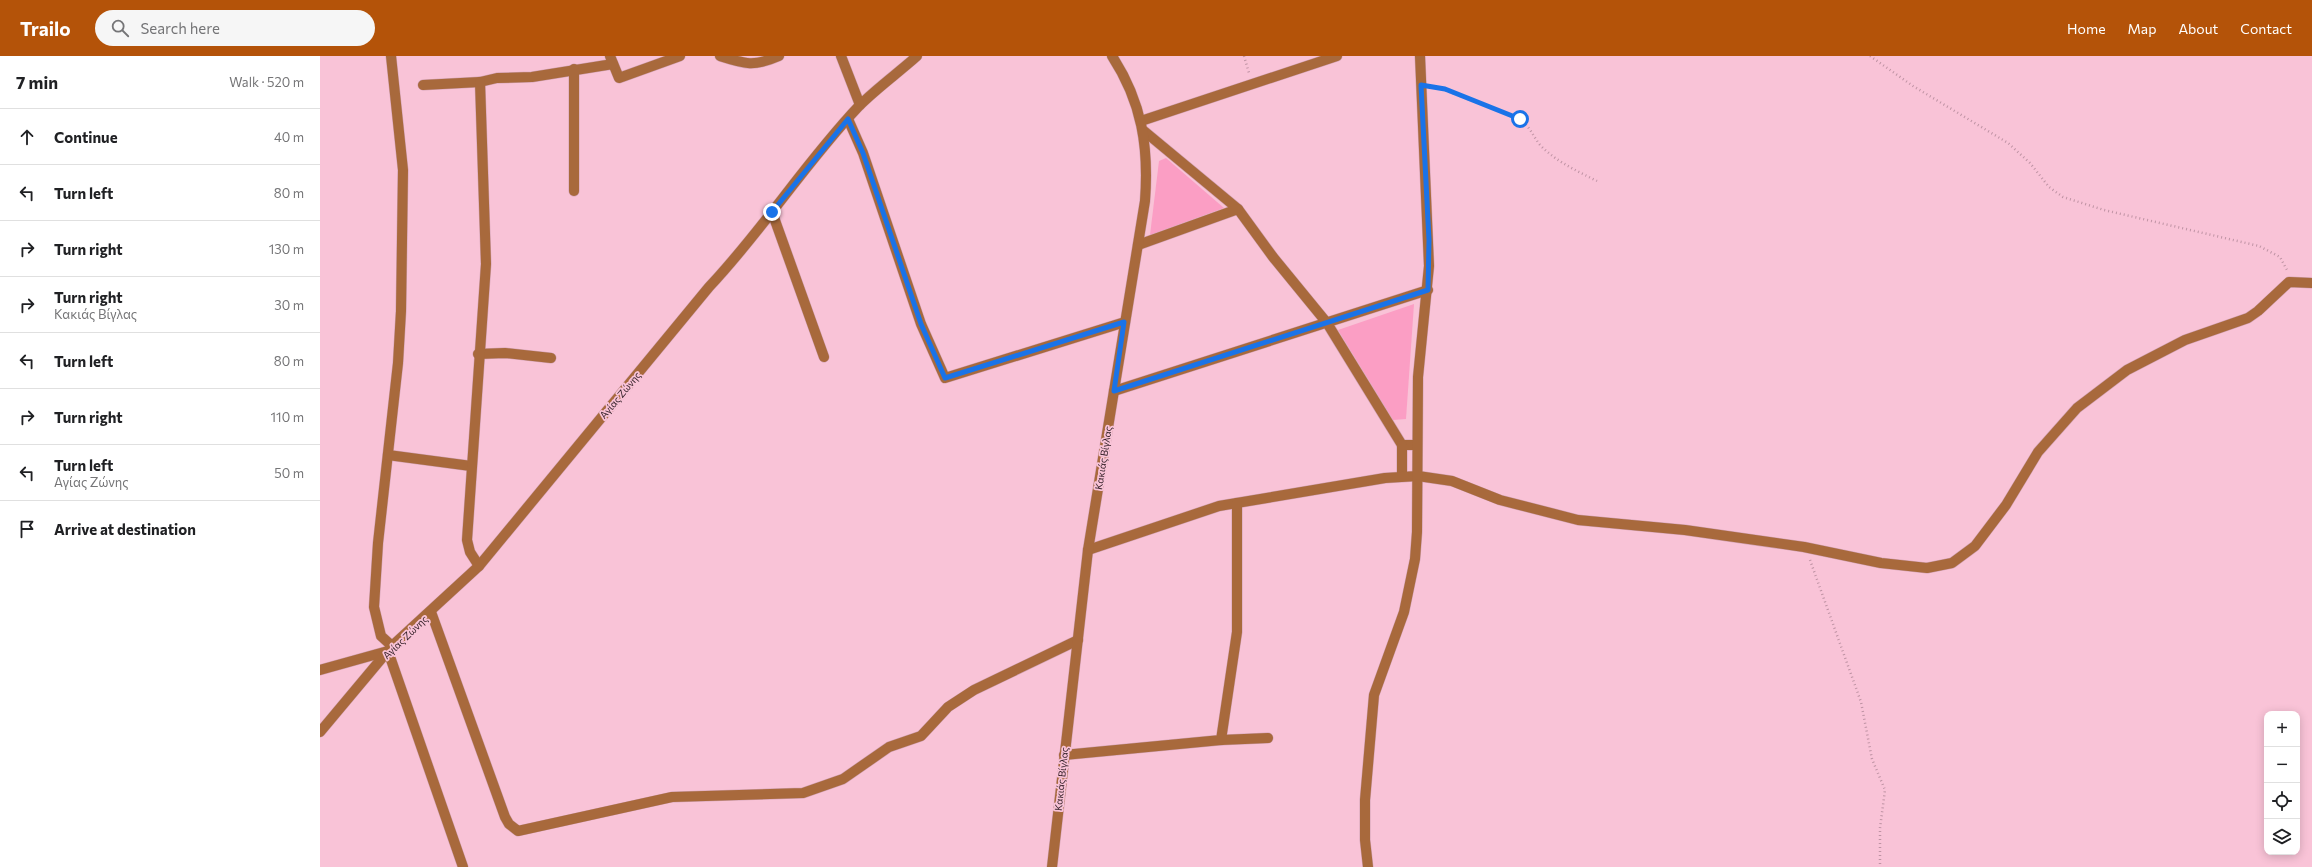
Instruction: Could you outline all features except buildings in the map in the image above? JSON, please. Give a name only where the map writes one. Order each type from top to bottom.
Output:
[{"type":"street","points":[[391,56],[403,170],[403,236],[398,355],[378,543],[374,607],[381,636],[390,649],[463,867]]},
{"type":"street","points":[[423,85],[480,82],[497,78],[532,77],[612,60],[619,78],[680,56]]},
{"type":"street","points":[[720,56],[747,64],[759,64],[779,56]]},
{"type":"street","points":[[841,56],[860,105]]},
{"type":"street","name":"Αγίας Ζώνης","points":[[320,732],[390,649],[479,566],[709,287],[739,256],[772,212],[860,105],[917,56]]},
{"type":"street","name":"Κακιάς Βίγλας","points":[[1052,867],[1088,550],[1124,322],[1138,245],[1146,180],[1144,131],[1142,120],[1112,56]]},
{"type":"street","points":[[1142,120],[1337,56]]},
{"type":"street","points":[[1368,867],[1365,840],[1365,800],[1374,694],[1404,612],[1417,532],[1418,376],[1428,290],[1429,240],[1420,56]]},
{"type":"street","points":[[574,69],[574,190]]},
{"type":"street","points":[[479,566],[470,552],[467,540],[478,354],[486,264],[480,82]]},
{"type":"street","points":[[848,119],[863,153],[921,324],[945,378],[1124,322]]},
{"type":"street","points":[[1144,131],[1238,209],[1273,257],[1327,323],[1402,445],[1402,476]]},
{"type":"street","points":[[1138,245],[1238,209]]},
{"type":"street","points":[[772,212],[824,357]]},
{"type":"street","points":[[1088,550],[1204,511],[1237,503],[1402,476],[1418,476],[1452,481],[1500,500],[1578,520],[1685,530],[1804,547],[1881,563],[1927,568],[1952,563],[1975,546],[2006,505],[2038,452],[2077,408],[2126,370],[2185,340],[2248,318],[2258,311],[2289,282],[2312,283]]},
{"type":"street","points":[[1114,391],[1428,290]]},
{"type":"street","points":[[478,354],[506,353],[551,358]]},
{"type":"street","points":[[1402,445],[1417,445]]},
{"type":"street","points":[[388,455],[471,466]]},
{"type":"street","points":[[1221,740],[1237,632],[1237,503]]},
{"type":"street","points":[[431,612],[505,817],[509,824],[518,831],[672,797],[803,793],[843,779],[889,747],[921,736],[948,707],[974,690],[1078,640]]},
{"type":"street","points":[[320,670],[390,649]]},
{"type":"street","points":[[1064,754],[1221,740],[1268,738]]},
{"type":"path","points":[[1244,56],[1252,83]]},
{"type":"path","points":[[1870,56],[1913,86],[1985,127],[2008,143],[2030,163],[2049,187],[2063,197],[2104,210],[2259,246],[2280,257],[2287,270],[2289,282]]},
{"type":"path","points":[[1421,85],[1445,89],[1520,119],[1527,124],[1539,144],[1561,163],[1597,181]]},
{"type":"path","points":[[1804,547],[1818,580],[1861,702],[1872,759],[1885,790],[1880,828],[1880,867]]},
{"type":"shaded area","points":[[1166,158],[1224,208],[1150,235],[1159,161]]},
{"type":"shaded area","points":[[1414,304],[1406,419],[1393,420],[1338,330]]},
{"type":"route","points":[[772,212],[835,133],[848,119],[863,153],[899,265],[921,324],[945,378],[1124,322],[1114,391],[1428,290],[1429,240],[1421,85],[1445,89],[1520,119]]}]
